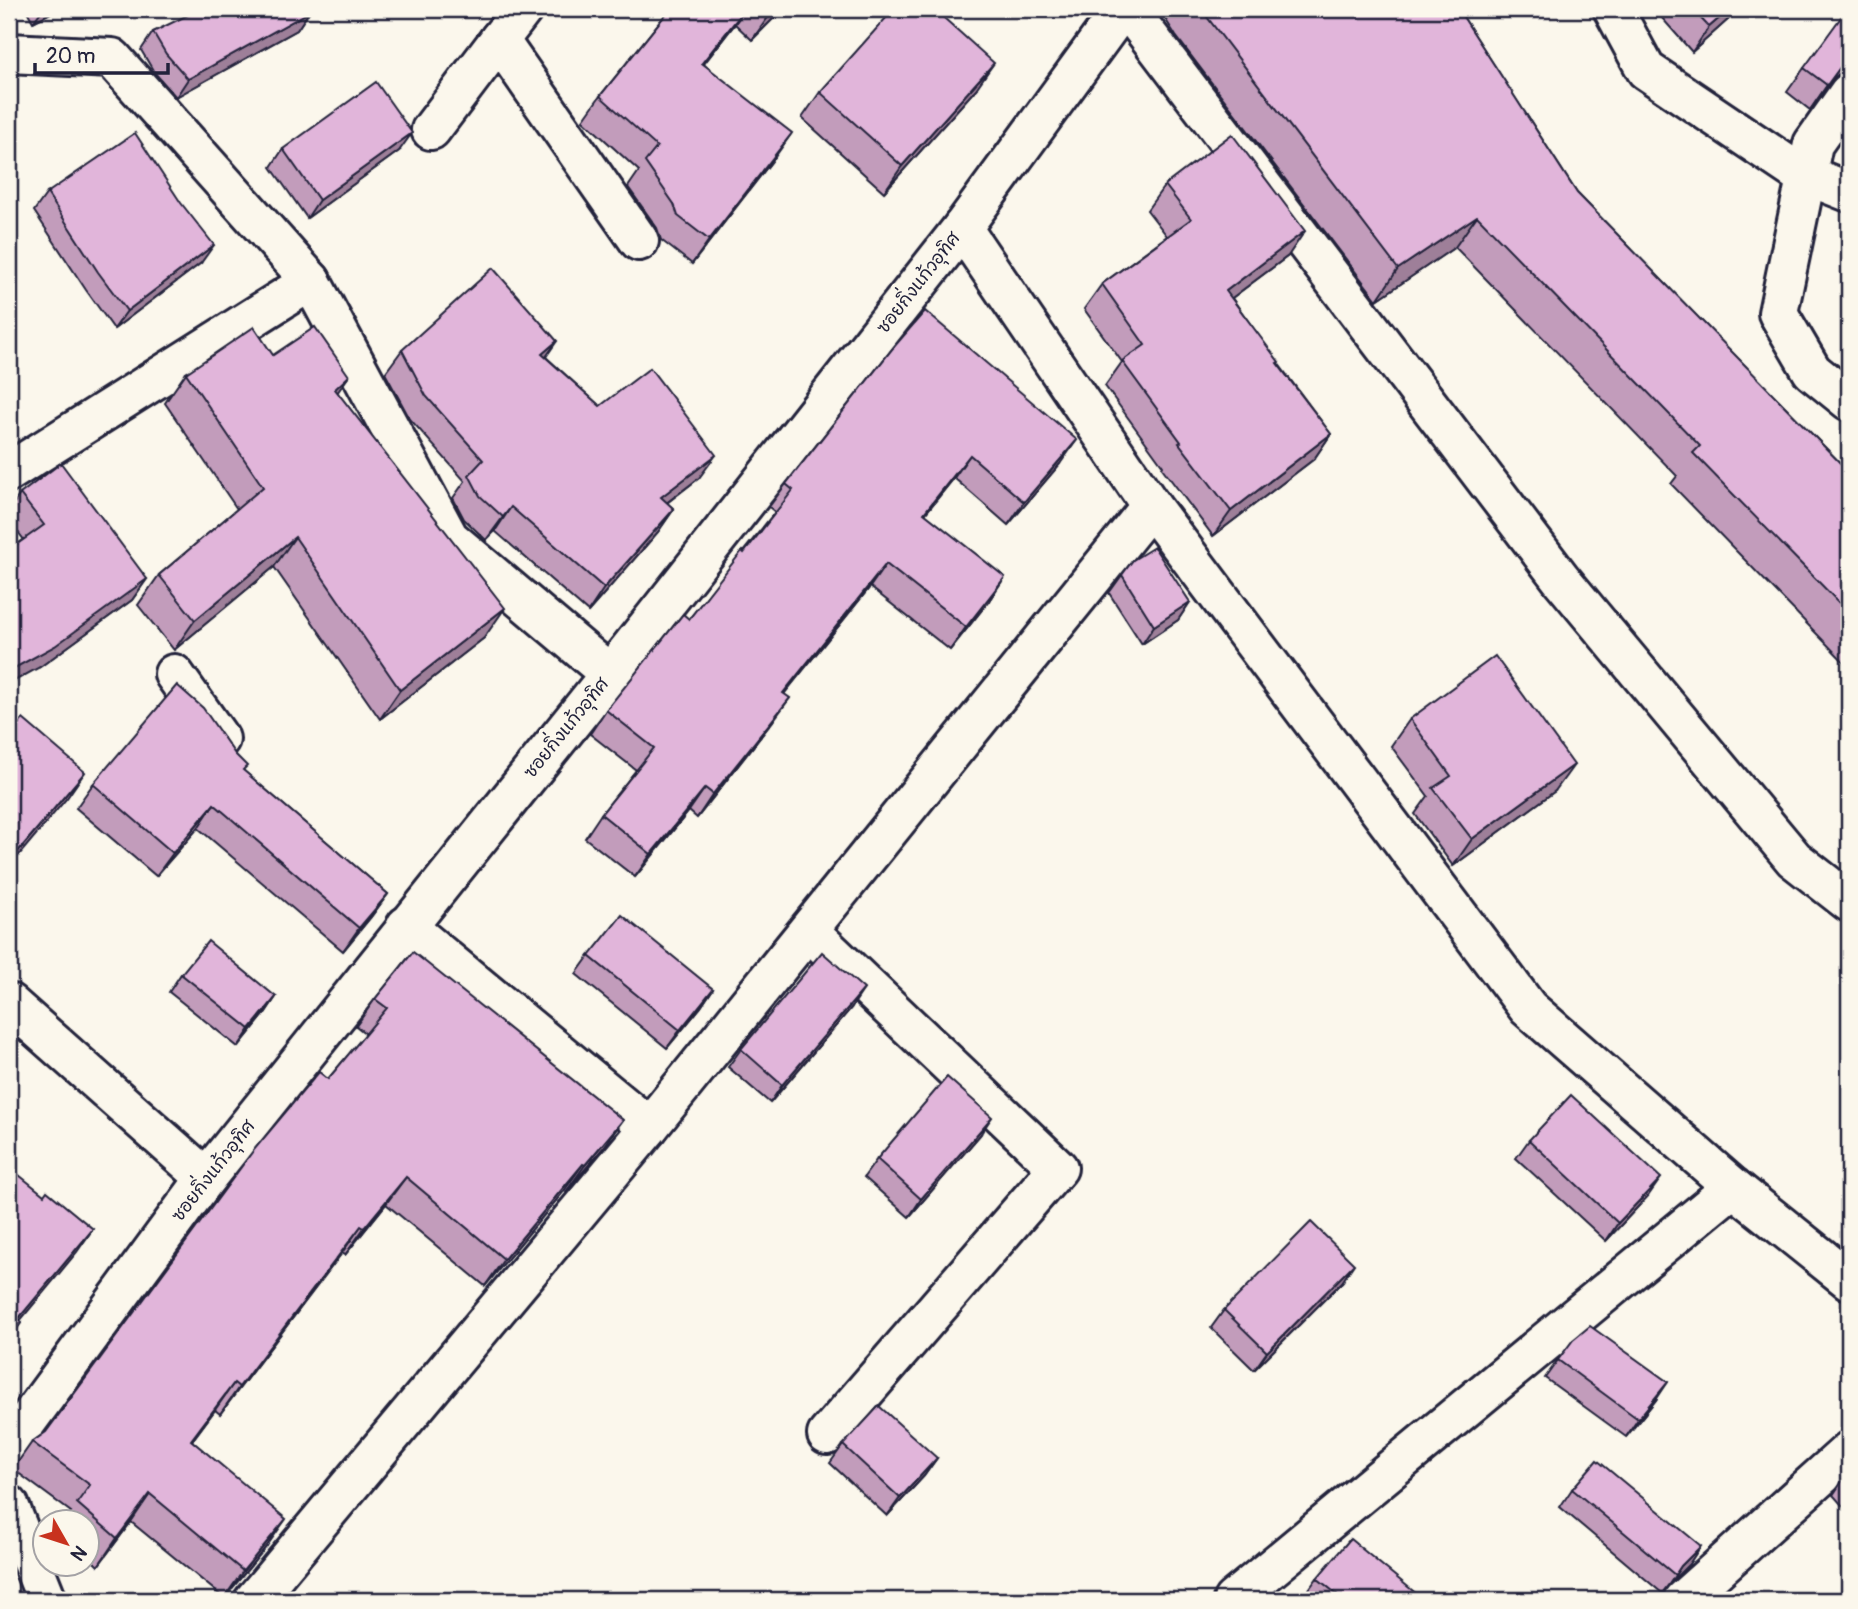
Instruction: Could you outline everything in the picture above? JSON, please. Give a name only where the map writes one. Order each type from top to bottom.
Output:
[{"type":"street","points":[[431,130],[523,9]]},
{"type":"street","name":"ซอยกิ่งแก้วอุทิศ","points":[[9,1446],[402,918],[610,674],[962,228],[1122,9]]},
{"type":"street","points":[[1128,9],[1561,579],[1794,859],[1849,902]]},
{"type":"street","points":[[1613,9],[1646,70],[1796,171],[1849,192]]},
{"type":"street","points":[[499,40],[639,242]]},
{"type":"street","points":[[9,52],[112,58],[312,281],[449,538],[610,674]]},
{"type":"street","points":[[1849,93],[1813,144],[1778,313],[1812,371],[1849,401]]},
{"type":"street","points":[[962,228],[1151,506],[1528,1008],[1733,1187],[1849,1280]]},
{"type":"street","points":[[9,472],[312,281]]},
{"type":"street","points":[[254,1600],[649,1127],[1151,506]]},
{"type":"street","points":[[174,674],[237,765]]},
{"type":"street","points":[[402,918],[649,1127]]},
{"type":"street","points":[[809,930],[1058,1168],[828,1435]]},
{"type":"street","points":[[9,1003],[206,1178]]},
{"type":"street","points":[[1233,1600],[1733,1187]]},
{"type":"street","points":[[1683,1600],[1849,1451]]},
{"type":"street","points":[[9,1505],[47,1600]]},
{"type":"building","points":[[200,9],[308,9],[309,12],[188,79],[166,54],[153,32]]},
{"type":"building","points":[[670,9],[745,9],[702,63],[792,133],[709,240],[678,216],[674,204],[645,162],[657,147],[600,96]]},
{"type":"building","points":[[762,9],[776,9],[769,16]]},
{"type":"building","points":[[894,9],[934,9],[994,63],[902,166],[820,92]]},
{"type":"building","points":[[1201,9],[1458,9],[1577,193],[1849,472],[1849,613],[1693,453],[1700,446],[1477,216],[1398,269]]},
{"type":"building","points":[[1692,9],[1730,9],[1709,27]]},
{"type":"building","points":[[1847,9],[1849,55],[1827,85],[1804,68]]},
{"type":"building","points":[[376,82],[412,133],[319,200],[283,149]]},
{"type":"building","points":[[135,133],[181,203],[214,245],[127,311],[98,272],[47,193]]},
{"type":"building","points":[[1232,134],[1305,231],[1226,291],[1331,434],[1231,511],[1122,361],[1145,345],[1102,284],[1191,219],[1165,185]]},
{"type":"building","points":[[493,268],[557,341],[542,354],[600,406],[650,368],[716,455],[661,497],[674,509],[604,588],[511,507],[503,517],[480,496],[469,475],[483,460],[426,396],[402,350]]},
{"type":"building","points":[[925,311],[1077,440],[1024,502],[970,455],[924,513],[1005,577],[966,627],[886,564],[783,693],[790,698],[713,794],[705,788],[651,854],[601,814],[654,748],[606,710],[683,614],[689,619],[742,551],[744,553],[793,490],[786,484]]},
{"type":"building","points":[[254,327],[273,355],[315,327],[349,376],[335,389],[505,608],[400,690],[295,537],[195,620],[159,575],[263,487],[186,373]]},
{"type":"building","points":[[61,463],[147,579],[55,646],[9,671],[9,550],[44,525],[20,494]]},
{"type":"building","points":[[1154,547],[1190,602],[1154,626],[1122,575],[1133,560]]},
{"type":"building","points":[[1495,656],[1574,765],[1472,839],[1433,788],[1451,776],[1410,719]]},
{"type":"building","points":[[177,685],[203,708],[235,754],[247,766],[243,770],[388,894],[359,928],[214,804],[173,853],[93,784]]},
{"type":"building","points":[[23,719],[85,772],[9,862],[9,736]]},
{"type":"building","points":[[622,915],[713,989],[680,1030],[589,956]]},
{"type":"building","points":[[208,941],[276,997],[250,1029],[181,974]]},
{"type":"building","points":[[413,952],[623,1120],[504,1259],[406,1177],[364,1228],[361,1226],[239,1387],[234,1383],[191,1440],[286,1519],[243,1571],[150,1494],[117,1538],[102,1525],[102,1508],[83,1508],[77,1503],[90,1485],[32,1442],[46,1432],[253,1151],[319,1072],[328,1079],[387,1008],[375,999]]},
{"type":"building","points":[[822,952],[864,989],[782,1085],[741,1049]]},
{"type":"building","points":[[947,1077],[992,1117],[921,1199],[877,1159]]},
{"type":"building","points":[[1571,1095],[1661,1178],[1618,1223],[1529,1140]]},
{"type":"building","points":[[9,1167],[44,1195],[47,1191],[93,1229],[18,1319],[22,1322],[9,1340]]},
{"type":"building","points":[[1311,1222],[1354,1264],[1267,1352],[1224,1310]]},
{"type":"building","points":[[1590,1326],[1668,1382],[1638,1419],[1558,1360],[1573,1340]]},
{"type":"building","points":[[879,1406],[937,1458],[900,1498],[843,1445]]},
{"type":"building","points":[[1597,1460],[1701,1546],[1675,1575],[1572,1489]]},
{"type":"building","points":[[1350,1539],[1424,1600],[1344,1600],[1317,1578]]}]
